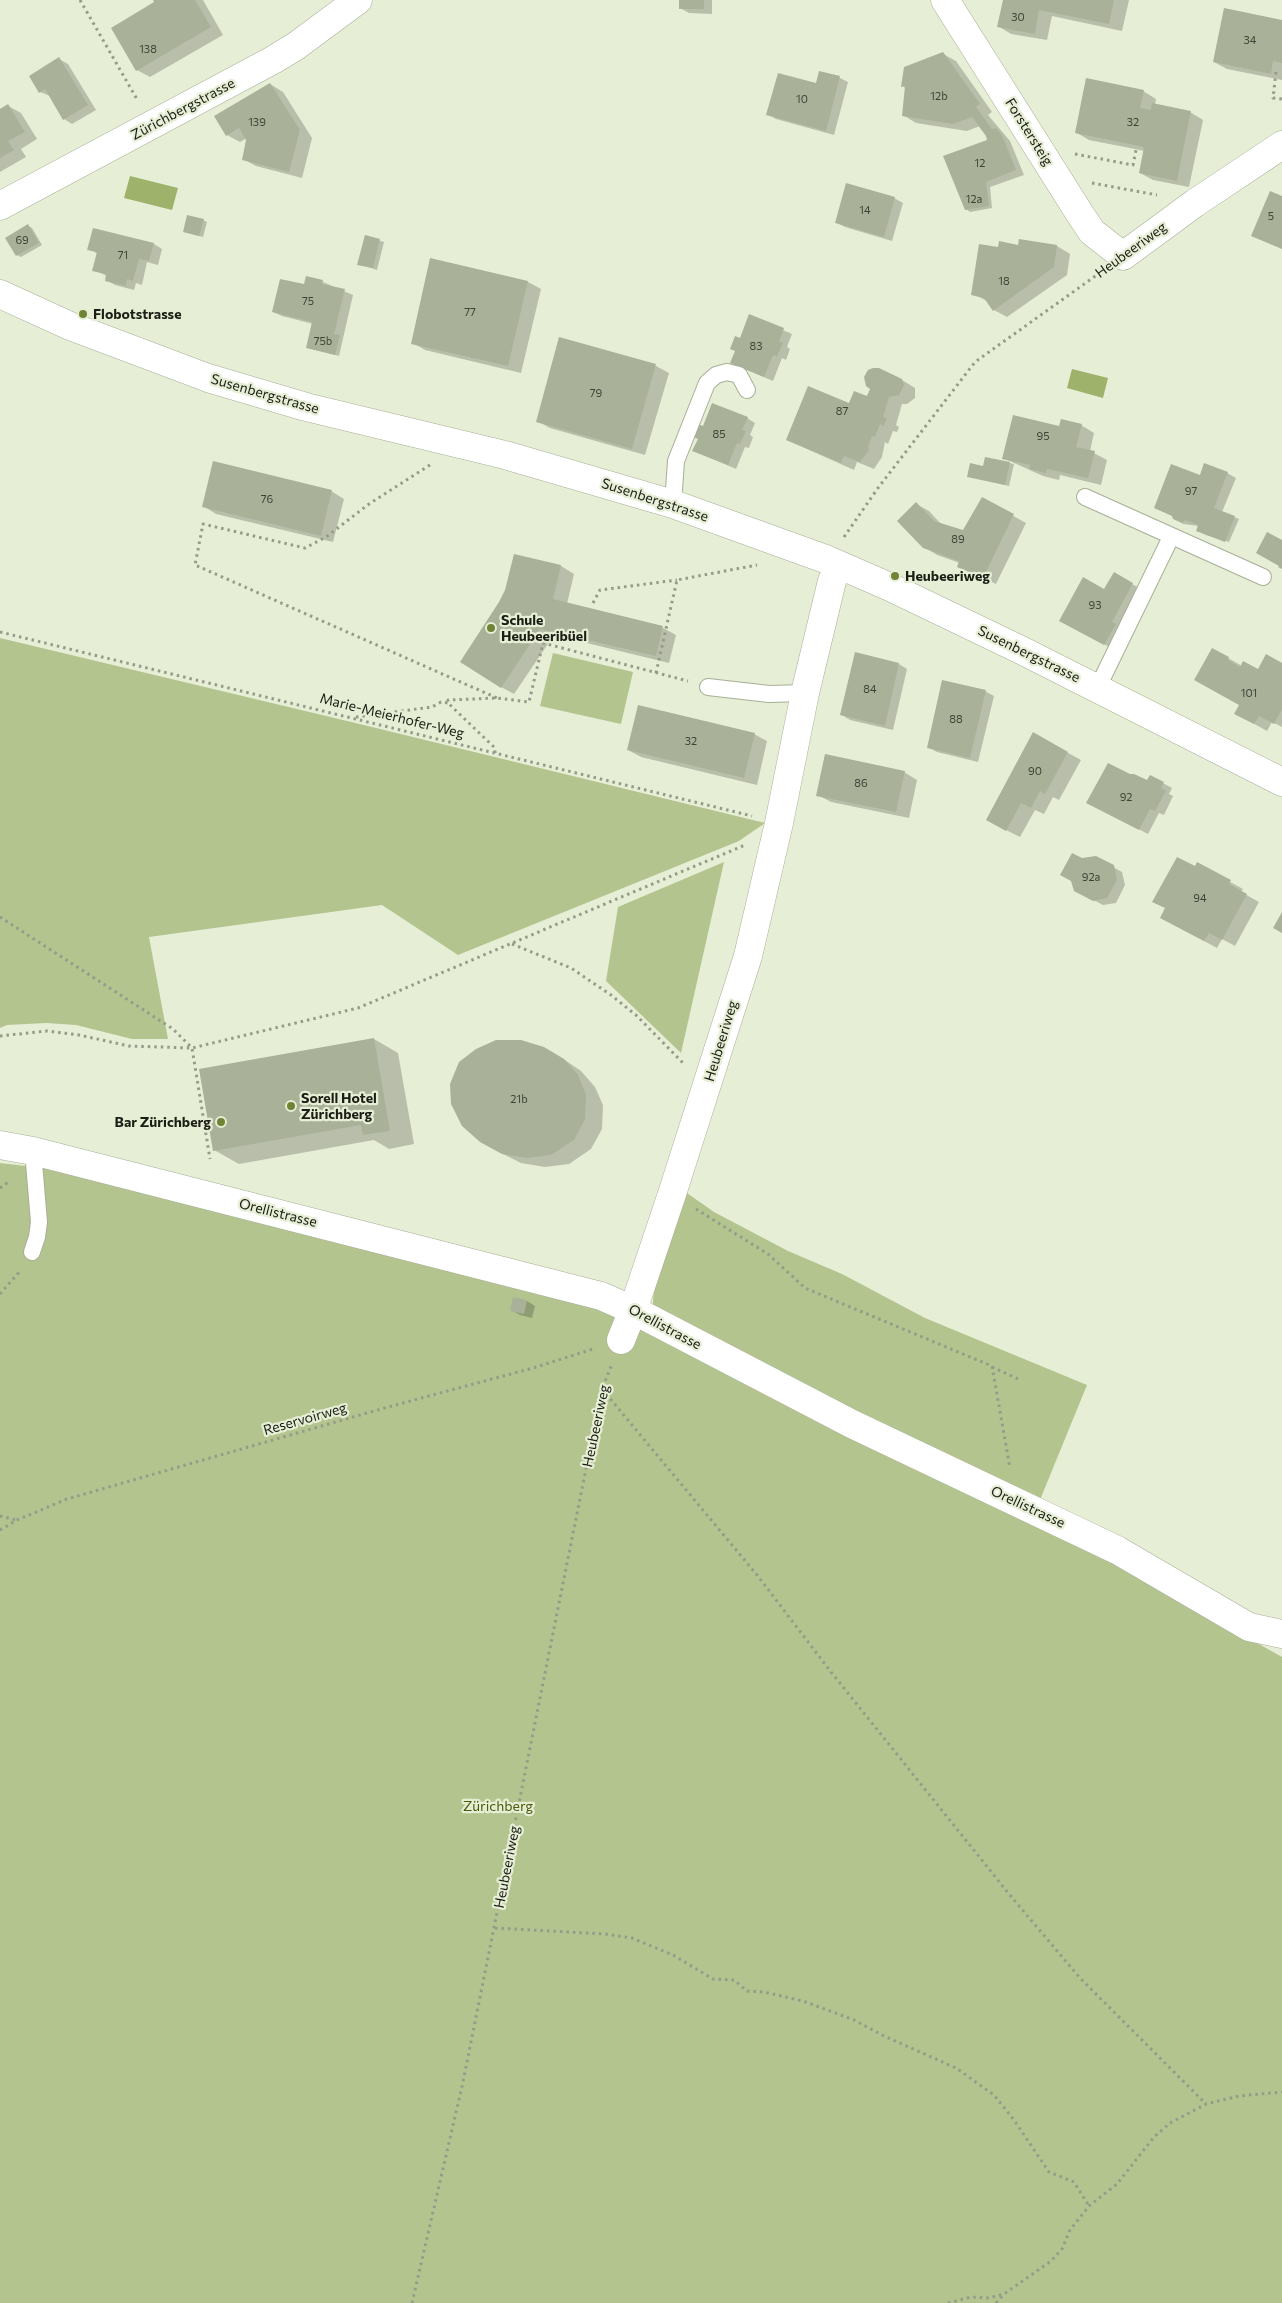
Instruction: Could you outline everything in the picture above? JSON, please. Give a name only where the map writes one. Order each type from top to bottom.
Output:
[{"type":"street","name":"Zürichbergstrasse","points":[[0,206],[273,60],[296,46],[358,0]]},
{"type":"street","name":"Forstersteig","points":[[945,0],[1092,232],[1123,256]]},
{"type":"street","name":"Heubeeriweg","points":[[1123,256],[1195,203],[1282,145]]},
{"type":"street","name":"Susenbergstrasse","points":[[0,294],[70,326],[208,378],[306,408],[505,455],[840,554],[890,587],[1098,687],[1282,782]]},
{"type":"street","name":"Heubeeriweg","points":[[620,1340],[633,1310],[672,1194],[748,956],[779,823],[805,693],[840,554]]},
{"type":"street","name":"Orellistrasse","points":[[0,1145],[33,1151],[601,1296],[633,1310],[852,1424],[1117,1550],[1248,1627],[1282,1634]]},
{"type":"lane","points":[[673,504],[676,461],[707,383],[716,374],[727,372],[739,375],[747,390]]},
{"type":"lane","points":[[1085,496],[1171,537],[1263,577]]},
{"type":"lane","points":[[1098,687],[1171,537]]},
{"type":"lane","points":[[708,687],[769,694],[805,693]]},
{"type":"lane","points":[[32,1252],[37,1237],[38,1222],[33,1151]]},
{"type":"path","points":[[80,0],[140,104]]},
{"type":"path","points":[[1276,72],[1273,98],[1282,99]]},
{"type":"path","points":[[1136,150],[1133,165],[1052,150],[1050,165],[1195,203]]},
{"type":"path","name":"Heubeeriweg","points":[[840,554],[878,488],[975,362],[1123,256]]},
{"type":"path","points":[[432,461],[429,466],[369,504],[326,537],[305,548],[204,524],[195,565],[497,698]]},
{"type":"path","points":[[593,603],[600,590],[741,569],[757,565],[760,560]]},
{"type":"path","points":[[656,673],[676,580]]},
{"type":"path","name":"Marie-Meierhofer-Weg","points":[[0,632],[779,823]]},
{"type":"path","points":[[448,703],[448,700],[497,698],[529,702],[543,643],[708,687]]},
{"type":"path","points":[[353,718],[432,707],[441,702],[448,703],[495,748],[495,753]]},
{"type":"path","points":[[0,1036],[47,1031],[79,1035],[129,1046],[192,1048],[358,1008],[742,847],[779,823]]},
{"type":"path","points":[[0,917],[173,1029],[192,1048],[210,1159]]},
{"type":"path","points":[[511,944],[571,968],[611,995],[663,1041],[707,1088]]},
{"type":"path","points":[[0,1188],[10,1181]]},
{"type":"path","points":[[672,1194],[768,1254],[805,1288],[992,1366],[1018,1379]]},
{"type":"path","points":[[0,1294],[23,1267],[32,1252]]},
{"type":"path","name":"Heubeeriweg","points":[[412,2303],[463,2082],[602,1389],[620,1340]]},
{"type":"path","name":"Reservoirweg","points":[[0,1530],[17,1520],[67,1499],[388,1407],[533,1368],[620,1340]]},
{"type":"path","points":[[992,1366],[1006,1438],[1014,1501]]},
{"type":"path","points":[[602,1389],[757,1575],[830,1672],[1009,1894],[1080,1978],[1206,2104]]},
{"type":"path","points":[[0,1516],[17,1520]]},
{"type":"path","points":[[495,1928],[605,1934],[632,1938],[672,1955],[713,1979],[734,1980],[747,1991],[764,1992],[795,1999],[854,2020],[884,2036],[956,2068],[994,2095],[1014,2120],[1049,2172],[1074,2182],[1089,2206]]},
{"type":"path","points":[[996,2303],[1004,2294],[1051,2261],[1062,2248],[1070,2230],[1089,2206],[1117,2184],[1154,2137],[1170,2123],[1206,2104],[1239,2096],[1282,2092]]},
{"type":"path","points":[[948,2303],[971,2297],[989,2298],[1004,2294]]},
{"type":"green space","points":[[0,638],[765,823],[739,841],[458,955],[382,905],[149,937],[168,1039],[132,1039],[76,1025],[46,1023],[7,1025],[0,1028]]},
{"type":"green space","points":[[553,653],[633,672],[621,724],[540,706]]},
{"type":"green space","points":[[724,862],[681,1053],[606,981],[618,907]]},
{"type":"green space","name":"Zürichberg","points":[[0,1163],[68,1171],[584,1302],[651,1332],[654,1286],[684,1191],[714,1212],[788,1251],[842,1274],[925,1318],[1087,1385],[1033,1517],[1282,1657],[1282,2303],[0,2303]]},
{"type":"shaded area","points":[[130,176],[178,188],[172,210],[124,198]]},
{"type":"shaded area","points":[[1072,369],[1108,378],[1103,398],[1067,388]]},
{"type":"building","points":[[153,0],[195,0],[211,27],[136,71],[111,28],[154,2]]},
{"type":"building","points":[[679,0],[704,0],[704,9],[679,9]]},
{"type":"building","points":[[1003,0],[1114,0],[1109,24],[1039,10],[1035,34],[997,27]]},
{"type":"building","points":[[1224,8],[1282,20],[1282,63],[1273,61],[1271,74],[1213,62]]},
{"type":"building","points":[[943,52],[980,104],[976,107],[992,129],[996,128],[1002,135],[1016,170],[986,182],[989,206],[965,210],[943,156],[987,140],[972,117],[953,124],[902,116],[905,86],[901,87],[904,67]]},
{"type":"building","points":[[59,57],[88,105],[63,120],[45,89],[39,93],[29,76]]},
{"type":"building","points":[[819,71],[840,76],[826,131],[766,115],[778,73],[816,83]]},
{"type":"building","points":[[1086,78],[1144,90],[1140,108],[1151,110],[1152,103],[1191,111],[1177,181],[1139,173],[1144,147],[1075,133]]},
{"type":"building","points":[[270,83],[300,130],[289,172],[242,160],[246,140],[239,128],[226,136],[214,116]]},
{"type":"building","points":[[8,104],[25,132],[8,141],[14,150],[0,158],[0,109]]},
{"type":"building","points":[[846,183],[895,197],[884,237],[835,223]]},
{"type":"building","points":[[1270,191],[1282,196],[1282,249],[1251,236]]},
{"type":"building","points":[[187,215],[204,219],[199,236],[183,232]]},
{"type":"building","points":[[28,224],[39,243],[16,256],[5,238]]},
{"type":"building","points":[[93,228],[154,243],[149,261],[139,259],[133,281],[127,279],[126,286],[105,281],[106,274],[92,271],[97,252],[87,250]]},
{"type":"building","points":[[365,235],[380,239],[373,268],[357,265]]},
{"type":"building","points":[[1019,239],[1057,245],[1054,267],[993,311],[984,298],[971,295],[979,244],[998,247],[999,241],[1018,245]]},
{"type":"building","points":[[430,258],[528,281],[508,366],[411,344]]},
{"type":"building","points":[[306,276],[323,280],[322,284],[345,289],[334,334],[340,335],[335,355],[306,348],[312,322],[272,312],[280,279],[304,284]]},
{"type":"building","points":[[749,314],[784,328],[779,342],[783,343],[777,356],[773,355],[764,377],[730,363],[735,351],[730,349],[735,336],[740,338]]},
{"type":"building","points":[[559,337],[656,364],[632,449],[536,422]]},
{"type":"building","points":[[879,368],[902,379],[904,385],[899,395],[889,397],[883,417],[887,418],[884,426],[880,424],[875,437],[872,436],[868,447],[869,450],[860,462],[844,456],[841,463],[786,440],[808,386],[849,403],[854,391],[867,396],[870,389],[866,386],[864,377],[868,370]]},
{"type":"building","points":[[712,403],[748,417],[742,430],[746,431],[740,444],[737,443],[728,465],[692,451],[698,439],[693,437],[698,424],[703,426]]},
{"type":"building","points":[[1013,415],[1059,426],[1061,419],[1082,424],[1076,447],[1095,451],[1088,478],[1047,469],[1046,473],[1029,469],[1030,465],[1002,459]]},
{"type":"building","points":[[985,457],[1010,462],[1005,485],[967,477],[970,463],[983,466]]},
{"type":"building","points":[[213,461],[332,490],[321,536],[202,507]]},
{"type":"building","points":[[1204,463],[1228,472],[1214,508],[1235,516],[1225,542],[1196,531],[1198,525],[1185,520],[1182,523],[1154,508],[1171,464],[1200,475]]},
{"type":"building","points":[[982,497],[1014,514],[983,578],[957,567],[959,561],[923,548],[897,521],[916,502],[934,521],[963,530]]},
{"type":"building","points":[[1267,532],[1282,540],[1282,569],[1256,553]]},
{"type":"building","points":[[514,554],[561,565],[553,599],[663,626],[656,656],[540,629],[501,688],[460,662],[505,590]]},
{"type":"building","points":[[1114,572],[1133,583],[1112,622],[1116,624],[1104,645],[1059,621],[1083,577],[1104,589]]},
{"type":"building","points":[[1212,648],[1229,657],[1228,660],[1240,667],[1243,661],[1258,669],[1266,654],[1282,663],[1282,709],[1274,724],[1259,716],[1254,724],[1234,714],[1239,705],[1194,680]]},
{"type":"building","points":[[855,652],[899,663],[885,726],[840,715]]},
{"type":"building","points":[[942,680],[986,690],[970,758],[927,748]]},
{"type":"building","points":[[638,705],[755,733],[744,778],[627,750]]},
{"type":"building","points":[[1033,732],[1068,752],[1045,794],[1040,791],[1031,808],[1021,803],[1006,831],[986,820]]},
{"type":"building","points":[[825,754],[905,771],[896,812],[816,796]]},
{"type":"building","points":[[1108,763],[1147,780],[1150,775],[1164,782],[1161,788],[1166,791],[1155,811],[1150,809],[1139,830],[1086,803]]},
{"type":"building","points":[[1072,853],[1082,858],[1096,856],[1114,865],[1117,880],[1107,898],[1093,901],[1074,891],[1071,881],[1060,875]]},
{"type":"building","points":[[1177,857],[1195,866],[1197,862],[1231,880],[1229,884],[1247,894],[1222,940],[1209,933],[1204,941],[1160,918],[1165,908],[1152,902]]},
{"type":"building","points":[[1282,912],[1282,933],[1273,928]]},
{"type":"building","points":[[374,1038],[390,1131],[363,1135],[361,1125],[213,1151],[199,1069]]},
{"type":"building","points":[[496,1040],[521,1040],[544,1047],[564,1059],[578,1075],[586,1095],[585,1119],[574,1140],[551,1155],[527,1158],[502,1154],[480,1142],[462,1126],[451,1104],[450,1084],[459,1062],[476,1049]]},
{"type":"building","points":[[513,1297],[527,1300],[524,1314],[510,1311]]},
{"type":"place","name":"Flobotstrasse","points":[[83,314]]},
{"type":"place","name":"Heubeeriweg","points":[[895,576]]},
{"type":"place","name":"Schule Heubeeribüel","points":[[491,628]]},
{"type":"place","name":"Sorell Hotel Zürichberg","points":[[291,1106]]},
{"type":"place","name":"Bar Zürichberg","points":[[221,1122]]}]
